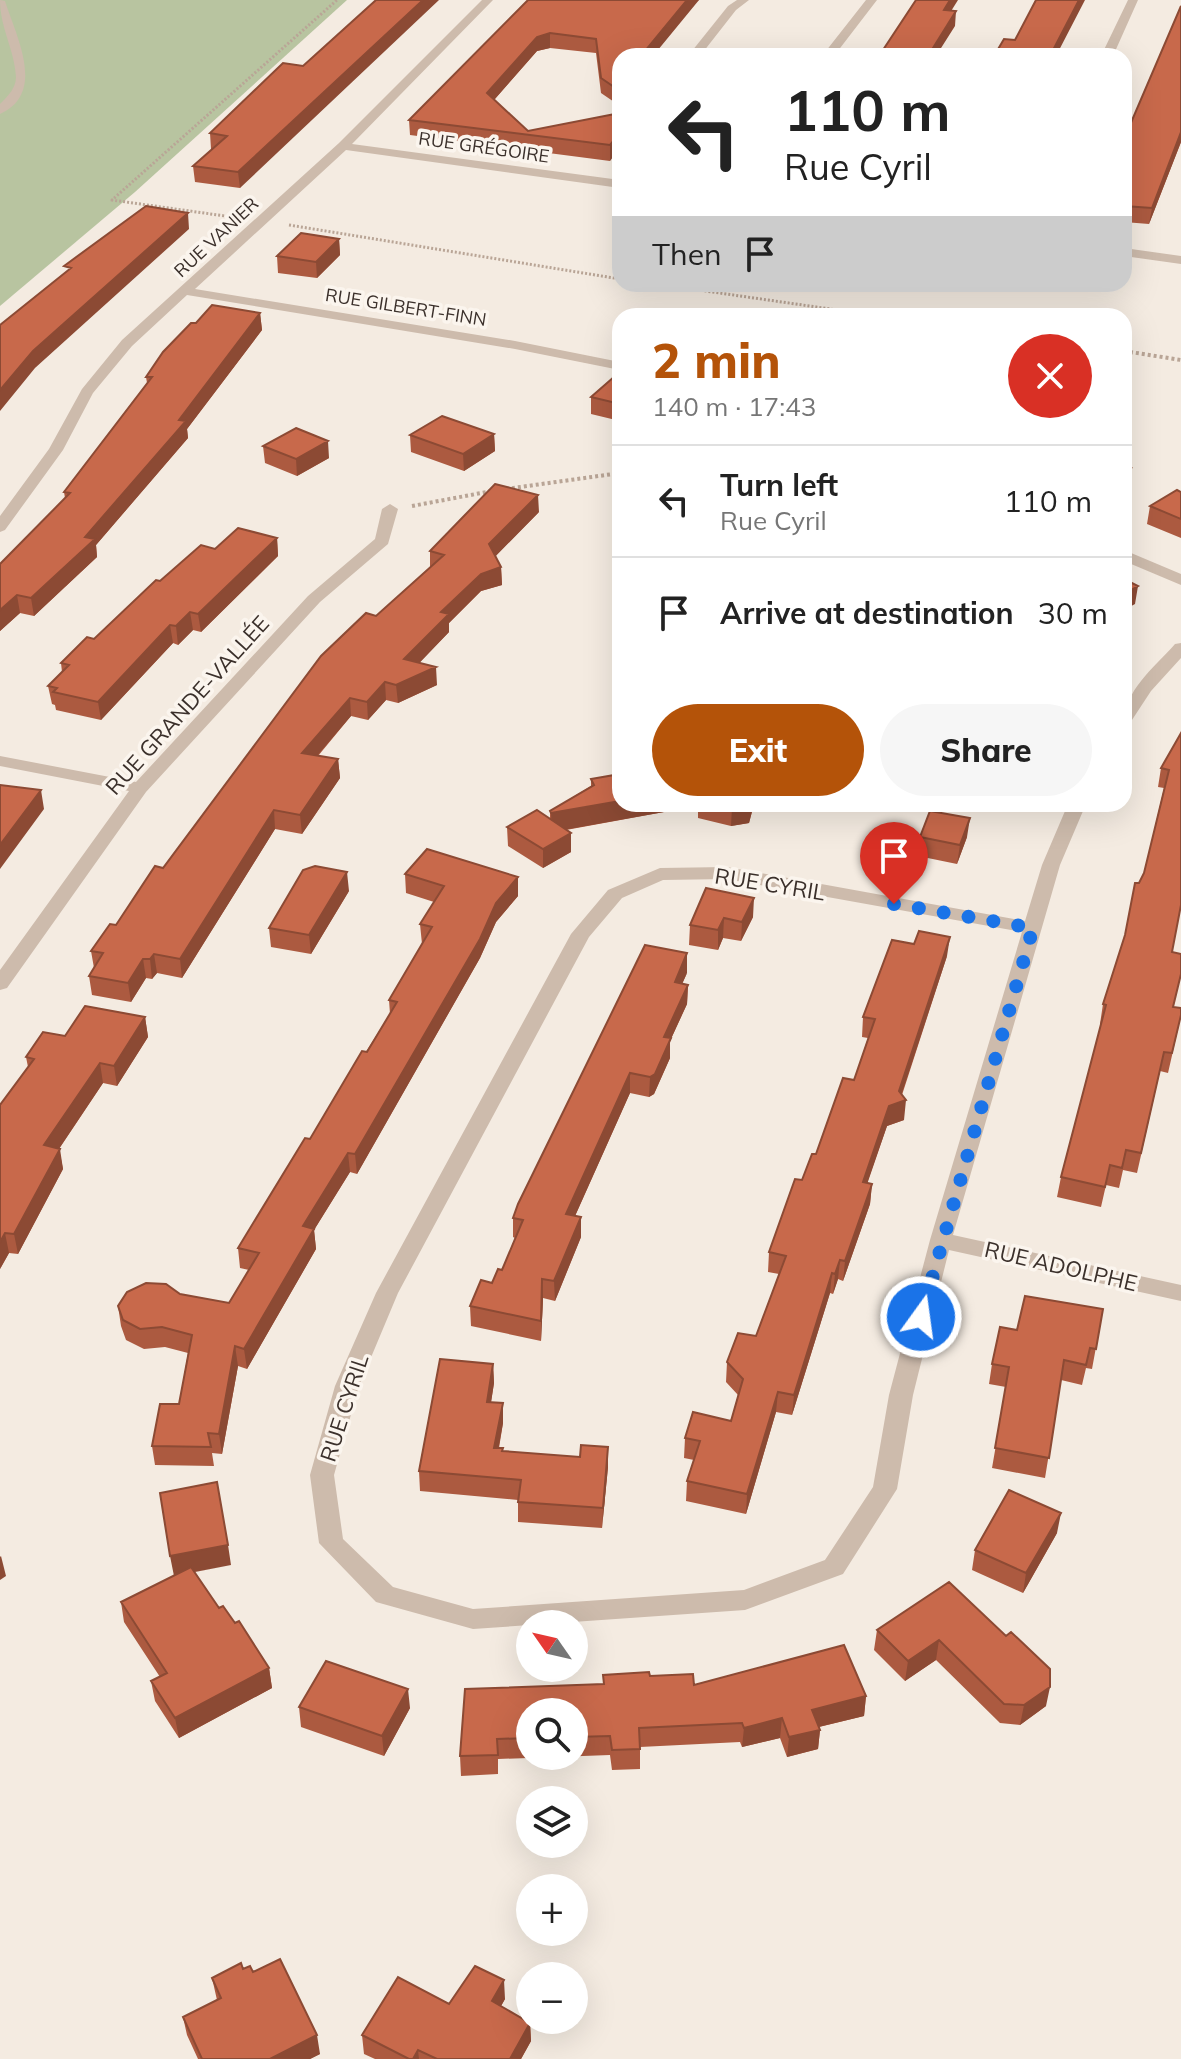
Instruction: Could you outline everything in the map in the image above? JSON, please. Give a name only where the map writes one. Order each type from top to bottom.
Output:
[{"type":"street","name":"RUE VANIER","points":[[0,527],[56,450],[87,392],[127,343],[343,146],[488,0]]},
{"type":"street","points":[[700,48],[732,8],[744,0]]},
{"type":"street","points":[[834,48],[872,0]]},
{"type":"street","points":[[1111,48],[1133,0]]},
{"type":"street","points":[[0,1],[22,78],[16,95],[0,110]]},
{"type":"street","name":"RUE GRÉGOIRE","points":[[343,146],[612,183]]},
{"type":"street","points":[[1132,253],[1181,260]]},
{"type":"street","name":"RUE GILBERT-FINN","points":[[185,291],[515,345],[612,364]]},
{"type":"street","name":"RUE GRANDE-VALLÉE","points":[[0,984],[140,788],[314,599],[382,541],[390,509]]},
{"type":"street","points":[[1132,559],[1181,580]]},
{"type":"street","points":[[1132,707],[1144,688],[1181,648]]},
{"type":"street","points":[[0,761],[140,788]]},
{"type":"street","name":"RUE CYRIL","points":[[1033,928],[727,873],[660,874],[615,894],[581,934],[387,1293],[347,1386],[322,1475],[331,1543],[385,1595],[473,1619],[745,1600],[834,1567],[885,1489],[901,1395],[941,1240],[1033,928],[1051,865],[1074,812]]},
{"type":"street","name":"RUE ADOLPHE","points":[[941,1240],[1181,1293]]},
{"type":"path","points":[[712,292],[822,308]]},
{"type":"path","points":[[1132,352],[1181,360]]},
{"type":"path","points":[[390,509],[553,480],[612,474]]},
{"type":"green space","points":[[0,0],[347,0],[135,192],[0,306]]},
{"type":"building","points":[[376,0],[423,0],[238,172],[193,166],[227,136],[210,133],[283,63],[303,66]]},
{"type":"building","points":[[528,0],[687,0],[648,48],[612,48],[612,86],[601,78],[596,39],[550,33],[537,37],[487,93],[528,131],[612,115],[610,145],[409,120]]},
{"type":"building","points":[[916,0],[950,0],[944,10],[956,11],[933,48],[884,48]]},
{"type":"building","points":[[1036,0],[1079,0],[1054,48],[999,48],[1004,39],[1015,40]]},
{"type":"building","points":[[1181,6],[1181,132],[1152,208],[1132,207],[1132,120]]},
{"type":"building","points":[[146,206],[188,213],[33,351],[0,390],[0,325],[71,268],[64,266]]},
{"type":"building","points":[[301,233],[339,239],[316,262],[277,256]]},
{"type":"building","points":[[212,305],[260,313],[179,420],[186,421],[85,537],[95,539],[31,598],[17,595],[0,610],[0,564],[70,493],[64,492],[152,377],[146,377],[163,352]]},
{"type":"building","points":[[612,379],[612,402],[591,397]]},
{"type":"building","points":[[442,416],[494,434],[463,454],[410,435]]},
{"type":"building","points":[[296,428],[328,441],[296,459],[263,446]]},
{"type":"building","points":[[495,484],[538,495],[489,544],[501,567],[481,574],[441,612],[449,614],[404,659],[436,667],[396,685],[385,682],[367,702],[350,698],[302,753],[338,759],[300,815],[274,810],[180,959],[154,954],[150,959],[143,959],[128,983],[89,976],[103,953],[91,951],[110,924],[116,925],[155,866],[163,868],[321,656],[366,613],[376,616],[444,555],[430,551]]},
{"type":"building","points":[[1177,490],[1181,492],[1181,519],[1150,506]]},
{"type":"building","points":[[238,528],[277,538],[198,614],[190,612],[176,626],[170,625],[98,702],[53,692],[57,688],[48,686],[69,665],[61,663],[87,637],[94,639],[156,580],[160,581],[201,545],[215,549]]},
{"type":"building","points":[[1181,733],[1181,905],[1172,952],[1181,954],[1181,974],[1173,1007],[1181,1008],[1181,1015],[1172,1053],[1164,1052],[1141,1153],[1126,1150],[1122,1168],[1110,1165],[1105,1187],[1061,1177],[1106,1005],[1103,1004],[1125,935],[1135,883],[1139,883],[1144,873],[1169,770],[1161,768]]},
{"type":"building","points":[[612,775],[612,802],[551,813],[594,785],[591,779]]},
{"type":"building","points":[[0,785],[41,790],[0,845]]},
{"type":"building","points":[[537,810],[571,833],[543,849],[507,827]]},
{"type":"building","points":[[930,812],[970,818],[960,845],[920,837]]},
{"type":"building","points":[[427,849],[518,877],[496,903],[480,939],[355,1154],[348,1153],[303,1226],[314,1229],[244,1349],[235,1346],[219,1434],[208,1433],[211,1447],[152,1446],[160,1404],[179,1404],[192,1335],[162,1327],[140,1329],[123,1320],[118,1306],[127,1292],[146,1283],[166,1284],[180,1294],[229,1303],[259,1253],[238,1248],[305,1138],[310,1139],[362,1051],[367,1052],[397,1002],[389,1000],[432,927],[420,924],[444,886],[405,874]]},
{"type":"building","points":[[315,866],[347,872],[309,935],[269,928],[303,870]]},
{"type":"building","points":[[706,888],[754,898],[742,922],[724,918],[718,930],[690,925]]},
{"type":"building","points":[[919,931],[950,937],[899,1091],[906,1100],[889,1106],[863,1182],[872,1184],[845,1261],[840,1260],[835,1274],[832,1273],[794,1395],[778,1392],[747,1494],[687,1481],[700,1441],[685,1438],[693,1412],[731,1421],[743,1379],[727,1362],[738,1333],[756,1336],[786,1256],[769,1252],[795,1179],[802,1180],[812,1154],[816,1154],[843,1078],[854,1080],[875,1019],[863,1017],[892,940],[914,944]]},
{"type":"building","points":[[645,945],[687,953],[675,982],[688,985],[664,1037],[671,1038],[655,1074],[650,1077],[630,1073],[566,1214],[581,1217],[554,1281],[542,1279],[541,1321],[470,1306],[481,1280],[492,1283],[498,1269],[502,1270],[523,1220],[513,1218],[518,1204]]},
{"type":"building","points":[[85,1006],[145,1017],[114,1066],[100,1063],[44,1145],[60,1149],[14,1234],[5,1233],[0,1242],[0,1105],[34,1059],[26,1057],[43,1032],[65,1036]]},
{"type":"building","points":[[1025,1296],[1103,1309],[1096,1349],[1090,1348],[1086,1365],[1064,1360],[1049,1458],[995,1448],[1009,1367],[992,1364],[1000,1327],[1017,1330]]},
{"type":"building","points":[[440,1359],[493,1364],[487,1402],[503,1403],[494,1448],[580,1457],[581,1445],[608,1447],[603,1508],[518,1502],[521,1480],[419,1471]]},
{"type":"building","points":[[217,1482],[228,1545],[170,1556],[160,1493]]},
{"type":"building","points":[[1009,1490],[1061,1513],[1026,1573],[975,1550]]},
{"type":"building","points":[[191,1567],[219,1608],[223,1606],[235,1623],[239,1621],[269,1668],[175,1718],[151,1681],[167,1673],[121,1602]]},
{"type":"building","points":[[949,1582],[1006,1636],[1011,1632],[1050,1669],[1050,1687],[1024,1705],[1004,1704],[939,1640],[908,1661],[877,1630]]},
{"type":"building","points":[[844,1645],[866,1696],[812,1710],[820,1730],[789,1737],[782,1718],[744,1728],[742,1723],[639,1728],[640,1749],[612,1750],[610,1736],[588,1737],[588,1698],[516,1698],[516,1738],[497,1739],[498,1755],[460,1756],[465,1689],[604,1684],[603,1675],[649,1672],[650,1676],[693,1674],[694,1685]]},
{"type":"building","points":[[326,1661],[408,1689],[382,1736],[299,1707]]},
{"type":"building","points":[[280,1959],[317,2035],[270,2059],[202,2059],[183,2017],[221,1998],[212,1978],[241,1963],[243,1969],[250,1966],[253,1972]]},
{"type":"building","points":[[475,1966],[504,1980],[492,2001],[516,2015],[516,2034],[524,2034],[510,2059],[437,2059],[418,2050],[413,2059],[409,2059],[362,2035],[398,1977],[449,2004]]},
{"type":"route","points":[[894,904],[1033,928],[921,1317]]}]
